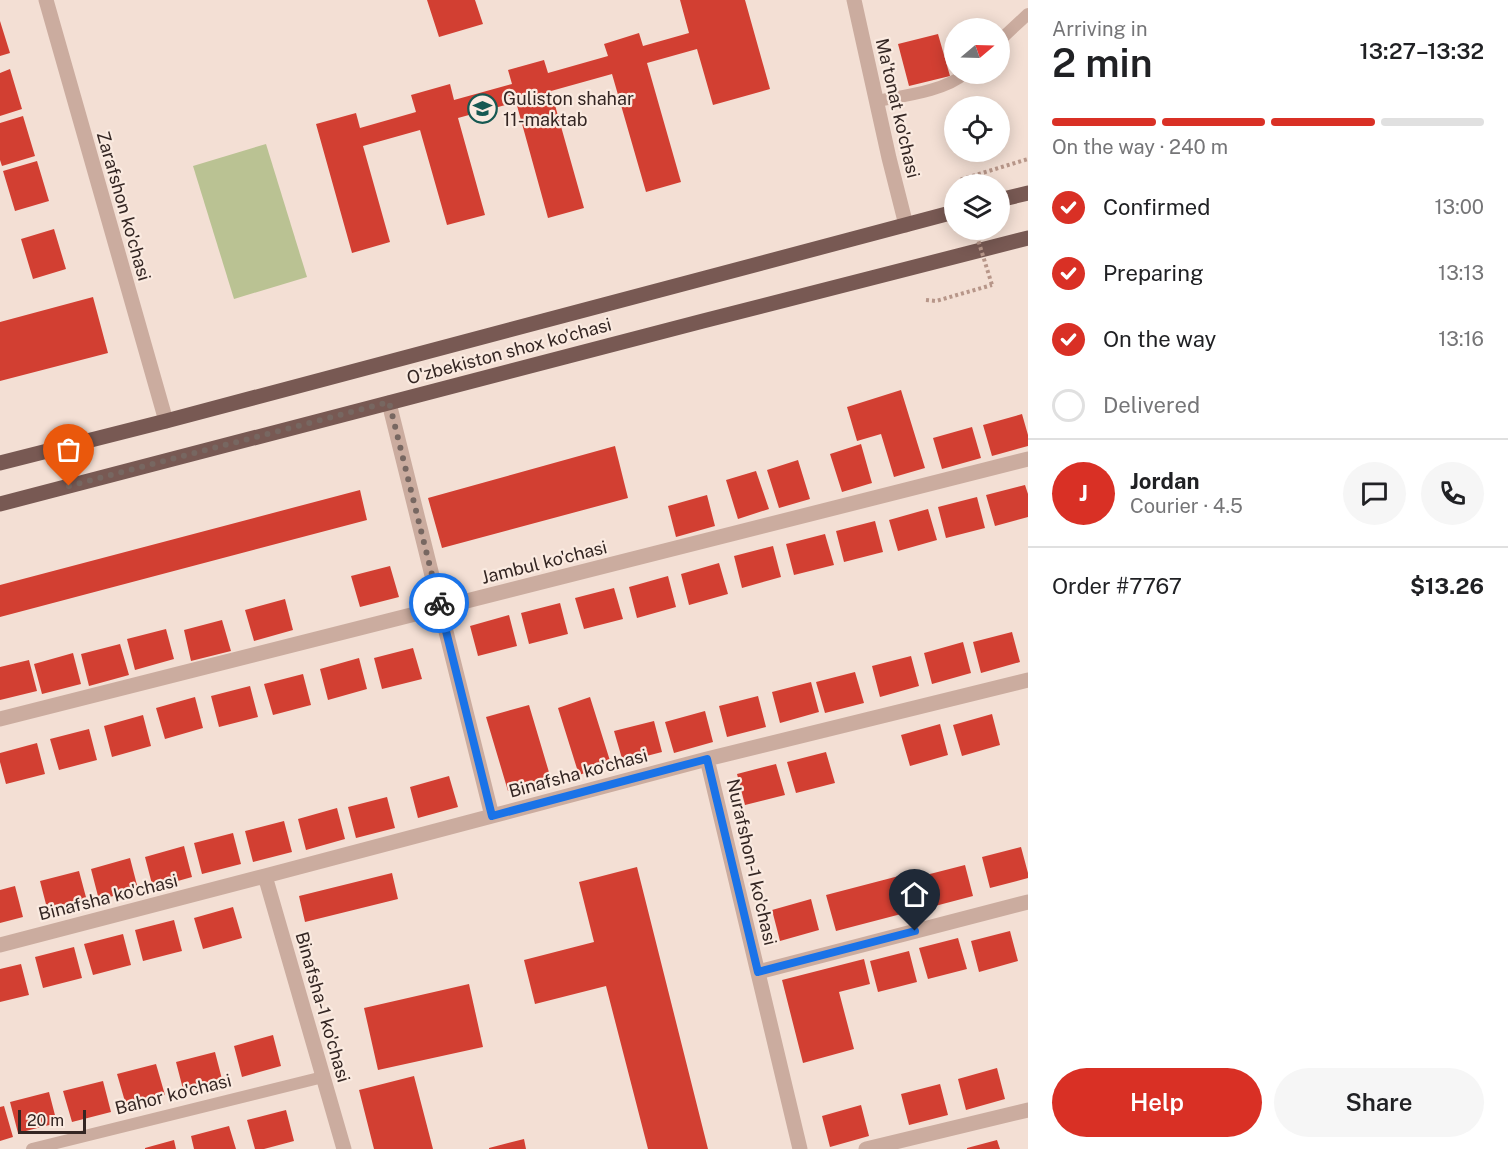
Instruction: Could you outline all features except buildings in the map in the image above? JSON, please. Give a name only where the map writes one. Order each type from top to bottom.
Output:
[{"type":"main road","points":[[1010,197],[1028,193]]},
{"type":"main road","name":"O'zbekiston shox ko'chasi","points":[[0,463],[166,422],[944,215]]},
{"type":"main road","name":"O'zbekiston shox ko'chasi","points":[[0,504],[1028,238]]},
{"type":"street","name":"Zarafshon ko'chasi","points":[[46,0],[166,422]]},
{"type":"street","name":"Ma'tonat ko'chasi","points":[[854,0],[906,225]]},
{"type":"street","points":[[389,402],[492,816]]},
{"type":"street","name":"Jambul ko'chasi","points":[[0,720],[1028,459]]},
{"type":"street","name":"Binafsha ko'chasi","points":[[0,945],[707,759],[1028,680]]},
{"type":"street","name":"Nurafshon-1 ko'chasi","points":[[707,759],[800,1149]]},
{"type":"street","name":"Binafsha-1 ko'chasi","points":[[265,876],[344,1149]]},
{"type":"street","points":[[758,972],[1028,902]]},
{"type":"street","points":[[866,1149],[1028,1110]]},
{"type":"lane","points":[[1010,31],[1028,14]]},
{"type":"lane","points":[[877,101],[925,91],[945,84]]},
{"type":"lane","name":"Bahor ko'chasi","points":[[32,1149],[323,1077]]},
{"type":"path","points":[[984,174],[1028,159]]},
{"type":"path","points":[[926,300],[936,301],[992,285],[978,240]]},
{"type":"green space","points":[[266,144],[307,277],[234,299],[193,166]]},
{"type":"way so far","points":[[69,486],[389,402],[439,603]]},
{"type":"place","name":"Guliston shahar 11-maktab","points":[[482,108]]},
{"type":"route","points":[[439,603],[492,816],[707,759],[758,972],[915,931]]}]
